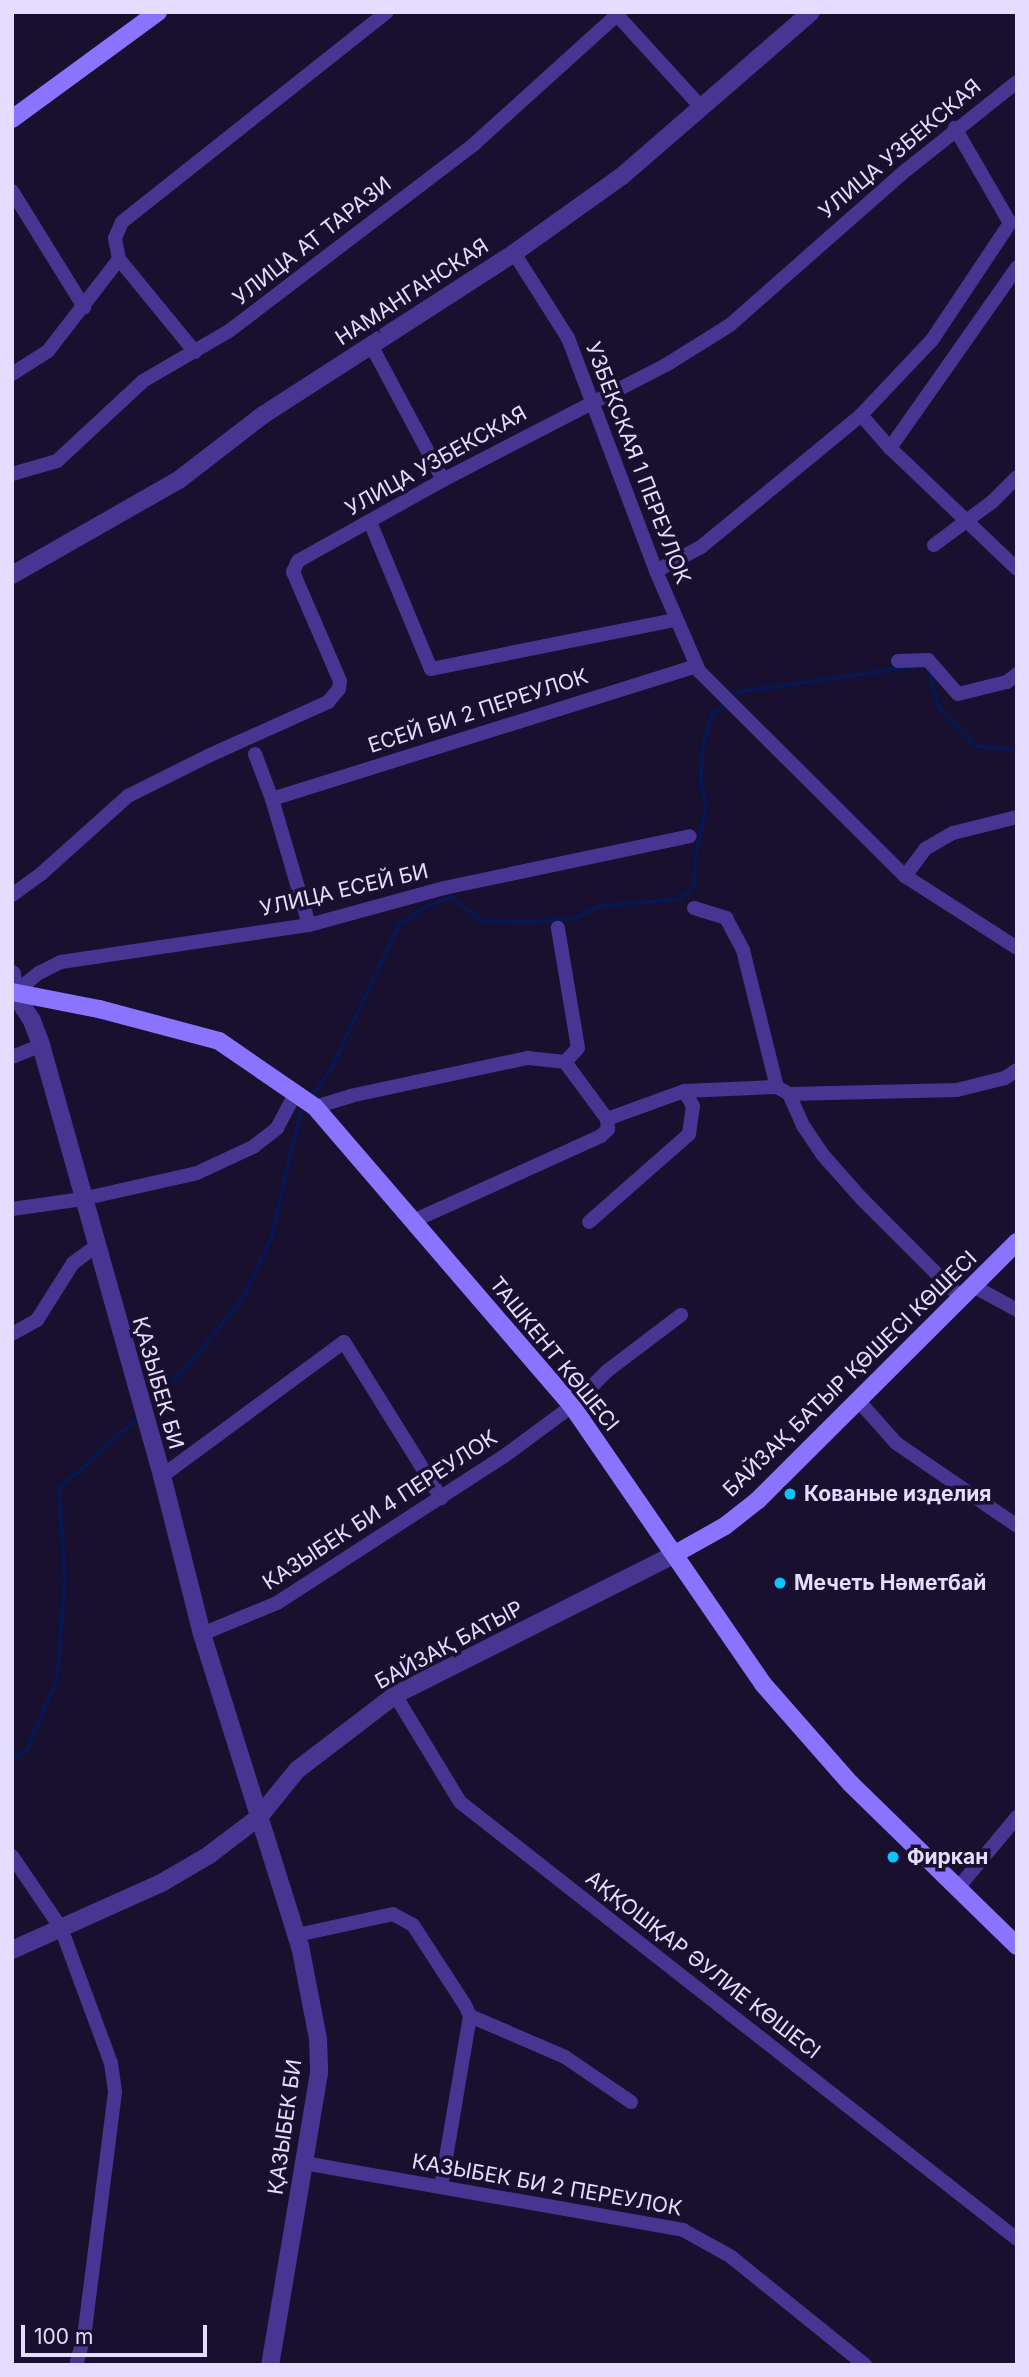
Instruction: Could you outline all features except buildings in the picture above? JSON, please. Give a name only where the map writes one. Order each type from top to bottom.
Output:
[{"type":"main road","points":[[12,119],[153,14]]},
{"type":"main road","name":"ТАШКЕНТ КӨШЕСІ","points":[[13,992],[99,1009],[219,1041],[315,1107],[572,1406],[762,1684],[850,1783],[1017,1946]]},
{"type":"main road","name":"БАЙЗАҚ БАТЫР ҚӨШЕСІ КӨШЕСІ","points":[[675,1554],[725,1526],[758,1500],[1017,1242]]},
{"type":"street","points":[[195,352],[119,259],[115,238],[122,222],[387,12]]},
{"type":"street","name":"НАМАНГАНСКАЯ","points":[[12,575],[180,479],[263,415],[514,253],[622,176],[811,12]]},
{"type":"street","points":[[618,14],[702,108]]},
{"type":"street","name":"УЛИЦА АТ ТАРАЗИ","points":[[12,474],[57,461],[143,381],[229,331],[473,145],[618,14]]},
{"type":"street","name":"УЛИЦА УЗБЕКСКАЯ","points":[[12,895],[41,874],[128,796],[208,756],[328,702],[339,689],[340,681],[293,572],[299,561],[443,480],[593,400],[666,365],[730,325],[955,128],[1017,82]]},
{"type":"street","points":[[656,571],[701,547],[861,415],[932,340],[1010,223],[955,128]]},
{"type":"street","points":[[12,191],[84,307]]},
{"type":"street","name":"УЗБЕКСКАЯ 1 ПЕРЕУЛОК","points":[[514,253],[568,338],[675,620],[696,666],[905,876]]},
{"type":"street","points":[[12,374],[48,351],[119,259]]},
{"type":"street","points":[[890,448],[1017,267]]},
{"type":"street","points":[[371,345],[443,480]]},
{"type":"street","points":[[861,415],[890,448],[1017,569]]},
{"type":"street","points":[[934,545],[992,502],[1017,477]]},
{"type":"street","points":[[370,522],[430,669],[675,620]]},
{"type":"street","points":[[898,662],[928,660],[958,694],[1007,682],[1017,674]]},
{"type":"street","name":"ЕСЕЙ БИ 2 ПЕРЕУЛОК","points":[[272,799],[696,666]]},
{"type":"street","points":[[255,754],[272,799],[309,925]]},
{"type":"street","points":[[1017,817],[953,833],[925,849],[905,876],[1017,948]]},
{"type":"street","name":"УЛИЦА ЕСЕЙ БИ","points":[[13,992],[39,973],[61,962],[309,925],[444,888],[690,836]]},
{"type":"street","points":[[694,908],[726,918],[743,950],[783,1090],[822,1154],[862,1199],[967,1291],[1017,1310]]},
{"type":"street","points":[[558,928],[578,1048],[565,1062]]},
{"type":"street","points":[[12,974],[13,992]]},
{"type":"street","name":"ҚАЗЫБЕК БИ","points":[[13,992],[32,1021],[41,1045],[95,1247],[162,1476],[202,1634],[297,1935],[318,2039],[319,2073],[270,2365]]},
{"type":"street","points":[[12,1057],[41,1045]]},
{"type":"street","points":[[315,1107],[350,1096],[528,1058],[565,1062],[607,1119],[608,1129],[601,1136],[413,1221]]},
{"type":"street","points":[[607,1119],[684,1091],[957,1090],[1005,1078],[1017,1070]]},
{"type":"street","points":[[589,1222],[689,1134],[693,1106],[684,1091]]},
{"type":"street","points":[[12,1209],[82,1199],[197,1173],[253,1147],[277,1128],[295,1094]]},
{"type":"street","points":[[12,1334],[37,1320],[73,1263],[95,1247]]},
{"type":"street","name":"КАЗЫБЕК БИ 4 ПЕРЕУЛОК","points":[[202,1634],[277,1603],[441,1497],[572,1406],[607,1371],[681,1315]]},
{"type":"street","points":[[162,1476],[344,1342],[441,1497]]},
{"type":"street","points":[[857,1399],[896,1443],[1017,1526]]},
{"type":"street","name":"БАЙЗАҚ БАТЫР","points":[[12,1950],[163,1882],[209,1855],[260,1817],[297,1770],[396,1695],[675,1554]]},
{"type":"street","name":"АҚҚОШҚАР ӘУЛИЕ КӨШЕСІ","points":[[396,1695],[460,1802],[1017,2239]]},
{"type":"street","points":[[957,1889],[1017,1817]]},
{"type":"street","points":[[12,1856],[61,1928],[111,2063],[115,2092],[84,2337],[76,2365]]},
{"type":"street","points":[[297,1935],[393,1914],[413,1925],[470,2016],[565,2057],[631,2102]]},
{"type":"street","points":[[440,2187],[470,2016]]},
{"type":"street","name":"КАЗЫБЕК БИ 2 ПЕРЕУЛОК","points":[[304,2163],[683,2230],[730,2256],[865,2365]]},
{"type":"waterway","points":[[732,697],[737,692],[913,667]]},
{"type":"waterway","points":[[929,670],[940,709],[976,746],[1017,750]]},
{"type":"waterway","points":[[312,1097],[332,1067],[400,924],[424,908],[451,897],[483,921],[531,922],[575,918],[601,906],[680,899],[694,887],[695,861],[706,806],[701,781],[703,745],[712,715],[726,702]]},
{"type":"waterway","points":[[149,1406],[193,1360],[244,1296],[271,1239],[300,1115],[305,1107]]},
{"type":"waterway","points":[[12,1759],[26,1752],[57,1680],[65,1581],[59,1489],[139,1417]]},
{"type":"place","name":"Кованые изделия","points":[[790,1494]]},
{"type":"place","name":"Мечеть Нәметбай","points":[[780,1583]]},
{"type":"place","name":"Фиркан","points":[[893,1857]]}]
